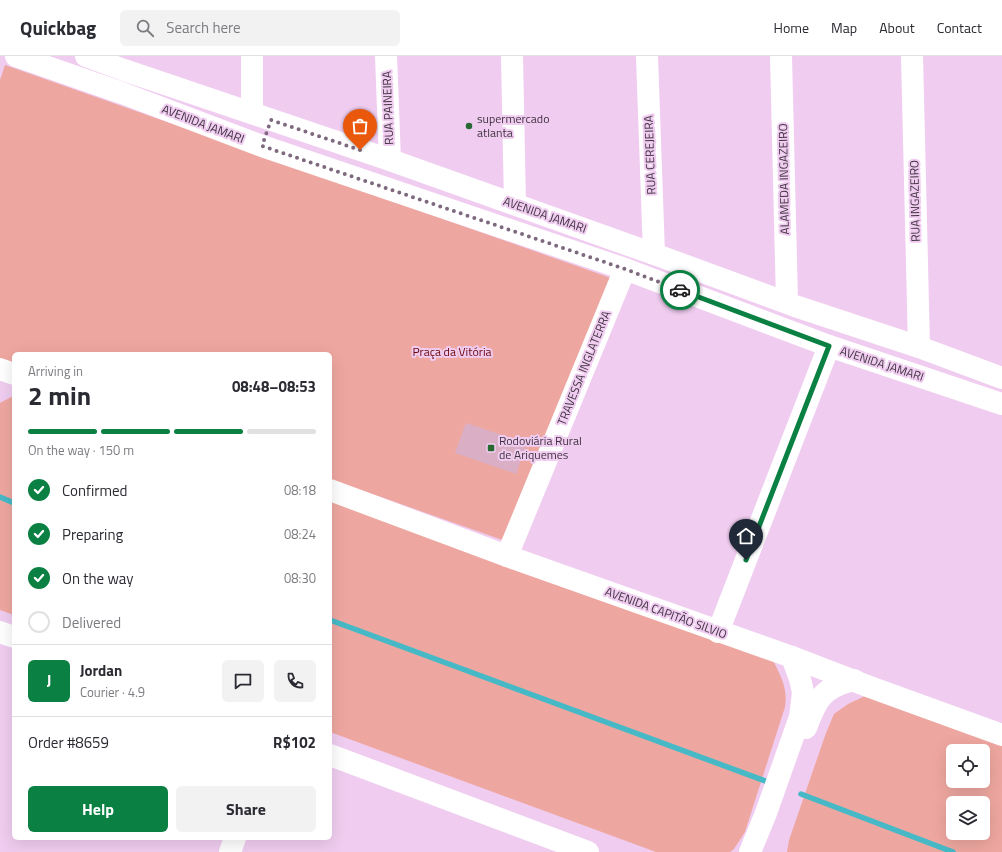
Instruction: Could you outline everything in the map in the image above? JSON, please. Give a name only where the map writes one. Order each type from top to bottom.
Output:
[{"type":"main road","name":"AVENIDA JAMARI","points":[[16,56],[122,93],[262,146],[625,269],[829,346],[1002,404]]},
{"type":"main road","name":"AVENIDA JAMARI","points":[[86,56],[123,63],[262,116],[515,204],[791,304],[918,346],[1002,378]]},
{"type":"main road","points":[[252,56],[262,116],[262,146]]},
{"type":"main road","name":"RUA PAINEIRA","points":[[386,56],[390,160]]},
{"type":"main road","points":[[512,56],[515,204]]},
{"type":"main road","name":"RUA CEREJEIRA","points":[[647,56],[654,254]]},
{"type":"main road","name":"ALAMEDA INGAZEIRO","points":[[781,56],[791,304]]},
{"type":"main road","name":"RUA INGAZEIRO","points":[[912,56],[918,346]]},
{"type":"main road","name":"TRAVESSA INGLATERRA","points":[[507,556],[625,269]]},
{"type":"main road","points":[[785,330],[791,304]]},
{"type":"main road","points":[[718,632],[829,346]]},
{"type":"main road","points":[[0,369],[12,373]]},
{"type":"main road","points":[[0,379],[12,378]]},
{"type":"main road","name":"AVENIDA CAPITÃO SILVIO","points":[[332,491],[507,556],[792,657],[1002,735]]},
{"type":"main road","points":[[0,632],[12,636]]},
{"type":"main road","points":[[750,852],[766,813],[800,717],[803,692],[792,657]]},
{"type":"main road","points":[[763,852],[814,709],[821,695],[839,684],[854,680]]},
{"type":"main road","points":[[332,755],[584,851]]},
{"type":"main road","points":[[230,852],[234,840]]},
{"type":"green space","name":"Praça da Vitória","points":[[5,65],[611,278],[508,542],[332,480],[332,352],[12,352],[12,366],[0,361],[0,80]]},
{"type":"green space","points":[[12,397],[12,614],[0,610],[0,403]]},
{"type":"green space","points":[[332,500],[773,660],[785,688],[785,707],[745,832],[734,849],[730,852],[656,852],[332,733]]},
{"type":"green space","points":[[867,695],[1002,741],[1002,852],[787,852],[789,840],[834,714],[848,704]]},
{"type":"building","name":"Rodoviária Rural de Ariquemes","points":[[466,423],[527,443],[516,474],[455,453]]},
{"type":"waterway","points":[[0,497],[12,502]]},
{"type":"waterway","points":[[332,621],[768,782]]},
{"type":"waterway","points":[[801,794],[953,852]]},
{"type":"way so far","points":[[360,150],[271,120],[262,146],[625,269],[680,290]]},
{"type":"place","name":"supermercado atlanta","points":[[469,126]]},
{"type":"place","name":"Rodoviária Rural de Ariquemes","points":[[491,448]]},
{"type":"route","points":[[680,290],[829,346],[746,560]]}]
